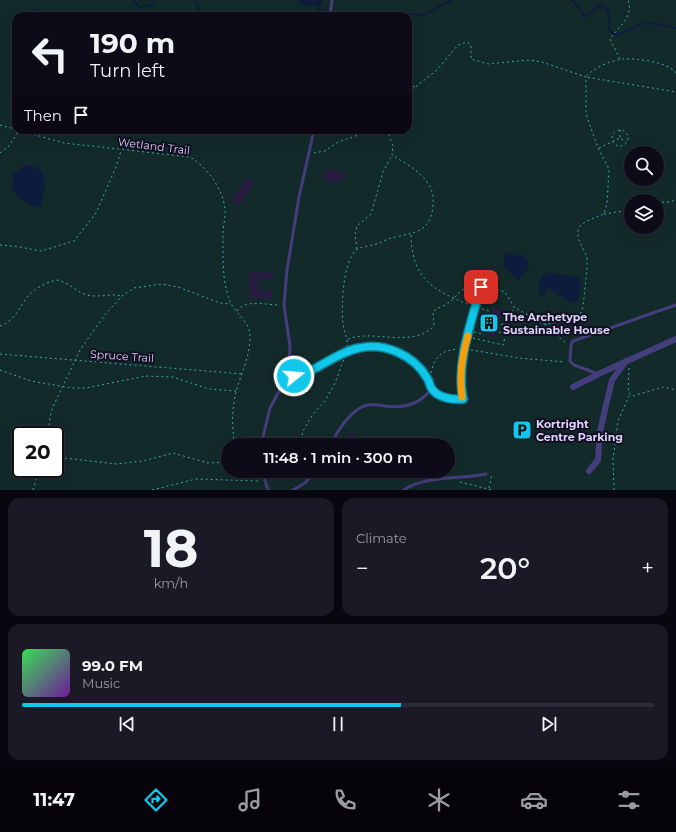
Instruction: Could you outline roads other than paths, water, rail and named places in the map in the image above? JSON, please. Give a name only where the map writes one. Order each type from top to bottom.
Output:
[{"type":"street","points":[[465,399],[460,380],[464,349],[481,287]]},
{"type":"street","points":[[573,387],[628,360],[676,339]]},
{"type":"street","points":[[589,471],[598,460],[600,431],[612,380],[628,360]]},
{"type":"lane","points":[[330,12],[332,0]]},
{"type":"lane","points":[[263,438],[270,408],[287,376],[290,346],[284,305],[289,256],[308,150],[313,134]]},
{"type":"lane","points":[[598,374],[574,365],[570,361],[570,347],[576,339],[676,304]]},
{"type":"lane","points":[[287,376],[304,374],[358,348],[371,347],[391,350],[403,355],[417,364],[428,378],[432,389],[449,398],[465,399]]},
{"type":"lane","points":[[334,438],[341,427],[356,411],[365,406],[408,406],[422,400],[432,389]]},
{"type":"lane","points":[[404,490],[415,484],[486,474]]},
{"type":"lane","points":[[263,478],[268,490]]},
{"type":"lane","points":[[293,490],[305,483],[310,478]]},
{"type":"water","points":[[299,0],[321,0],[323,4],[306,6],[300,3]]},
{"type":"water","points":[[38,9],[41,12],[29,12]]},
{"type":"water","points":[[25,165],[38,168],[44,176],[45,188],[38,208],[22,200],[11,186],[14,184],[12,175]]},
{"type":"water","points":[[509,252],[517,256],[523,255],[528,260],[529,267],[519,280],[504,268],[504,255]]},
{"type":"water","points":[[548,272],[572,276],[581,280],[578,301],[572,303],[547,288],[544,296],[539,294],[540,282],[543,276]]},
{"type":"waterway","points":[[133,0],[139,7],[152,5],[155,0]]},
{"type":"waterway","points":[[195,0],[200,12]]},
{"type":"waterway","points":[[316,0],[320,12]]},
{"type":"waterway","points":[[412,14],[424,15],[451,0]]},
{"type":"waterway","points":[[572,0],[585,17],[600,5],[604,7],[609,16],[609,31],[618,35],[646,22],[676,28]]},
{"type":"place","name":"The Archetype Sustainable House","points":[[489,323]]},
{"type":"place","name":"Kortright Centre Parking","points":[[522,430]]}]
